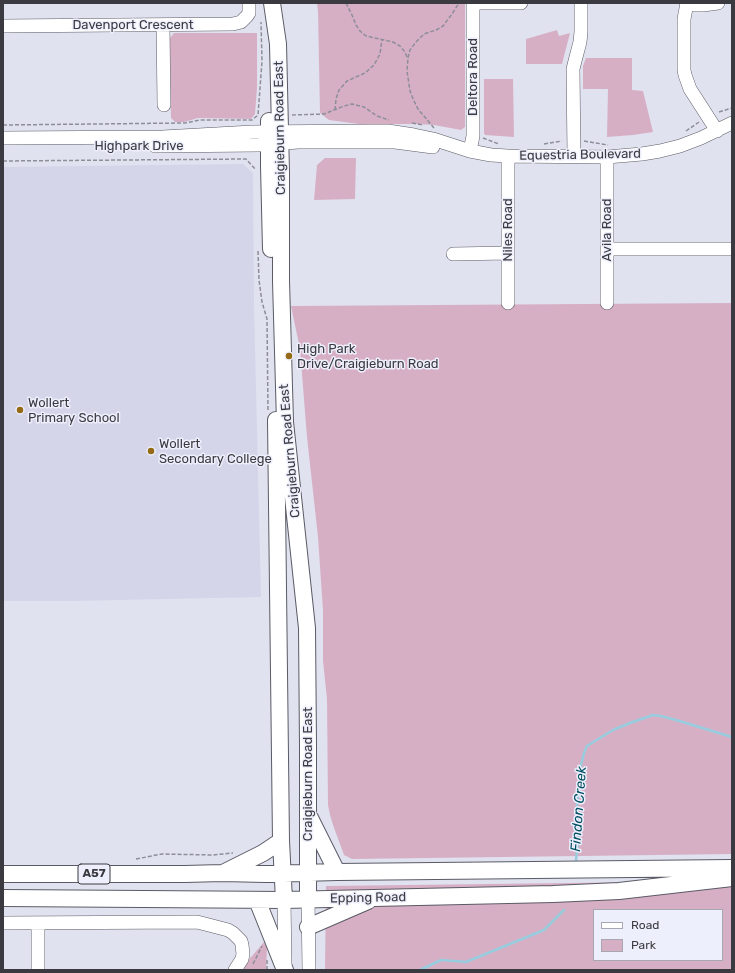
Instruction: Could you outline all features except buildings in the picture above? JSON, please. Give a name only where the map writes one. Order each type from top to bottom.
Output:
[{"type":"main road","name":"Craigieburn Road East","points":[[272,3],[278,44],[269,115],[274,138],[282,248],[281,281],[285,422],[307,628],[308,899]]},
{"type":"main road","name":"Craigieburn Road East","points":[[274,138],[271,261],[275,342],[281,841],[284,900]]},
{"type":"main road","points":[[308,815],[337,872]]},
{"type":"main road","points":[[222,873],[281,841]]},
{"type":"main road","name":"Epping Road","points":[[3,874],[222,873],[249,875],[337,872],[732,868]]},
{"type":"main road","points":[[597,870],[614,877],[618,883],[619,891]]},
{"type":"main road","name":"Epping Road","points":[[3,898],[284,900],[553,894],[619,891],[732,878]]},
{"type":"main road","points":[[308,927],[376,898]]},
{"type":"main road","points":[[257,900],[285,970]]},
{"type":"street","name":"Davenport Crescent","points":[[3,26],[233,24],[242,22],[248,16],[249,3]]},
{"type":"street","points":[[473,3],[521,3]]},
{"type":"street","name":"Deltora Road","points":[[470,151],[473,136],[473,3]]},
{"type":"street","points":[[574,156],[573,69],[582,32],[581,3]]},
{"type":"street","points":[[716,131],[690,89],[685,75],[684,19],[686,3],[703,5],[718,3]]},
{"type":"street","points":[[164,25],[164,105]]},
{"type":"street","name":"Equestria Boulevard","points":[[274,138],[372,131],[414,135],[433,139],[470,151],[488,154],[506,151],[574,156],[609,151],[642,154],[660,151],[687,143],[701,138],[732,122]]},
{"type":"street","name":"Highpark Drive","points":[[3,138],[163,137],[212,134],[274,138]]},
{"type":"street","name":"Highpark Drive","points":[[3,147],[252,145],[274,138]]},
{"type":"street","name":"Niles Road","points":[[506,151],[508,303]]},
{"type":"street","name":"Avila Road","points":[[607,303],[609,151]]},
{"type":"street","points":[[607,249],[732,249]]},
{"type":"street","points":[[454,254],[508,253]]},
{"type":"street","points":[[308,899],[309,970]]},
{"type":"street","points":[[284,900],[285,970]]},
{"type":"street","points":[[3,923],[197,922],[228,930],[238,937],[242,945],[243,954],[242,959],[235,970]]},
{"type":"street","points":[[38,923],[38,970]]},
{"type":"path","points":[[346,3],[360,31],[366,36],[393,42],[400,46],[408,58]]},
{"type":"path","points":[[431,128],[435,130],[418,109],[410,91],[408,80],[408,58],[410,50],[416,42],[424,34],[443,26],[459,3]]},
{"type":"path","points":[[335,110],[336,98],[339,90],[344,83],[365,73],[374,65],[380,54],[382,39]]},
{"type":"path","points":[[269,115],[318,115],[329,113],[352,104],[364,107],[377,116],[394,121]]},
{"type":"path","points":[[686,131],[721,111],[732,108]]},
{"type":"path","points":[[410,122],[426,126]]},
{"type":"path","points":[[473,136],[506,151]]},
{"type":"path","points":[[541,145],[555,142],[590,142],[601,144],[609,151]]},
{"type":"path","points":[[3,161],[246,159],[256,170]]},
{"type":"path","points":[[258,249],[259,280],[262,302],[267,319],[268,412]]},
{"type":"path","points":[[136,859],[162,854],[213,855],[234,853]]},
{"type":"path","points":[[251,966],[262,944]]},
{"type":"shaded area","name":"Wollert Secondary College","points":[[243,164],[253,173],[254,306],[261,597],[3,601],[3,167]]},
{"type":"green space","points":[[317,3],[465,3],[465,127],[461,130],[434,125],[418,124],[359,124],[329,120],[320,113]]},
{"type":"green space","points":[[557,30],[559,36],[570,33],[562,64],[526,64],[526,39]]},
{"type":"green space","points":[[174,33],[257,33],[257,88],[255,114],[251,119],[198,118],[184,122],[175,122],[171,118],[170,38]]},
{"type":"green space","points":[[586,58],[632,58],[632,90],[643,91],[653,132],[607,137],[608,89],[583,89],[583,66]]},
{"type":"green space","points":[[484,79],[513,79],[514,137],[485,135]]},
{"type":"green space","points":[[325,158],[356,158],[355,199],[314,200],[317,165]]},
{"type":"green space","points":[[732,303],[732,854],[352,859],[344,855],[333,825],[328,805],[327,699],[323,661],[323,611],[318,537],[307,437],[300,349],[291,306]]},
{"type":"green space","points":[[732,881],[732,970],[325,970],[326,886]]},
{"type":"green space","points":[[264,942],[267,948],[266,970],[240,970]]},
{"type":"waterway","name":"Findon Creek","points":[[576,860],[578,843],[577,801],[580,790],[581,765],[587,746],[613,730],[653,715],[676,720],[732,737]]},
{"type":"waterway","name":"Findon Creek","points":[[420,970],[441,960],[466,962],[544,930],[564,910]]},
{"type":"place","name":"High Park Drive/Craigieburn Road","points":[[289,356]]},
{"type":"place","name":"Wollert Primary School","points":[[20,410]]},
{"type":"place","name":"Wollert Secondary College","points":[[151,451]]}]
